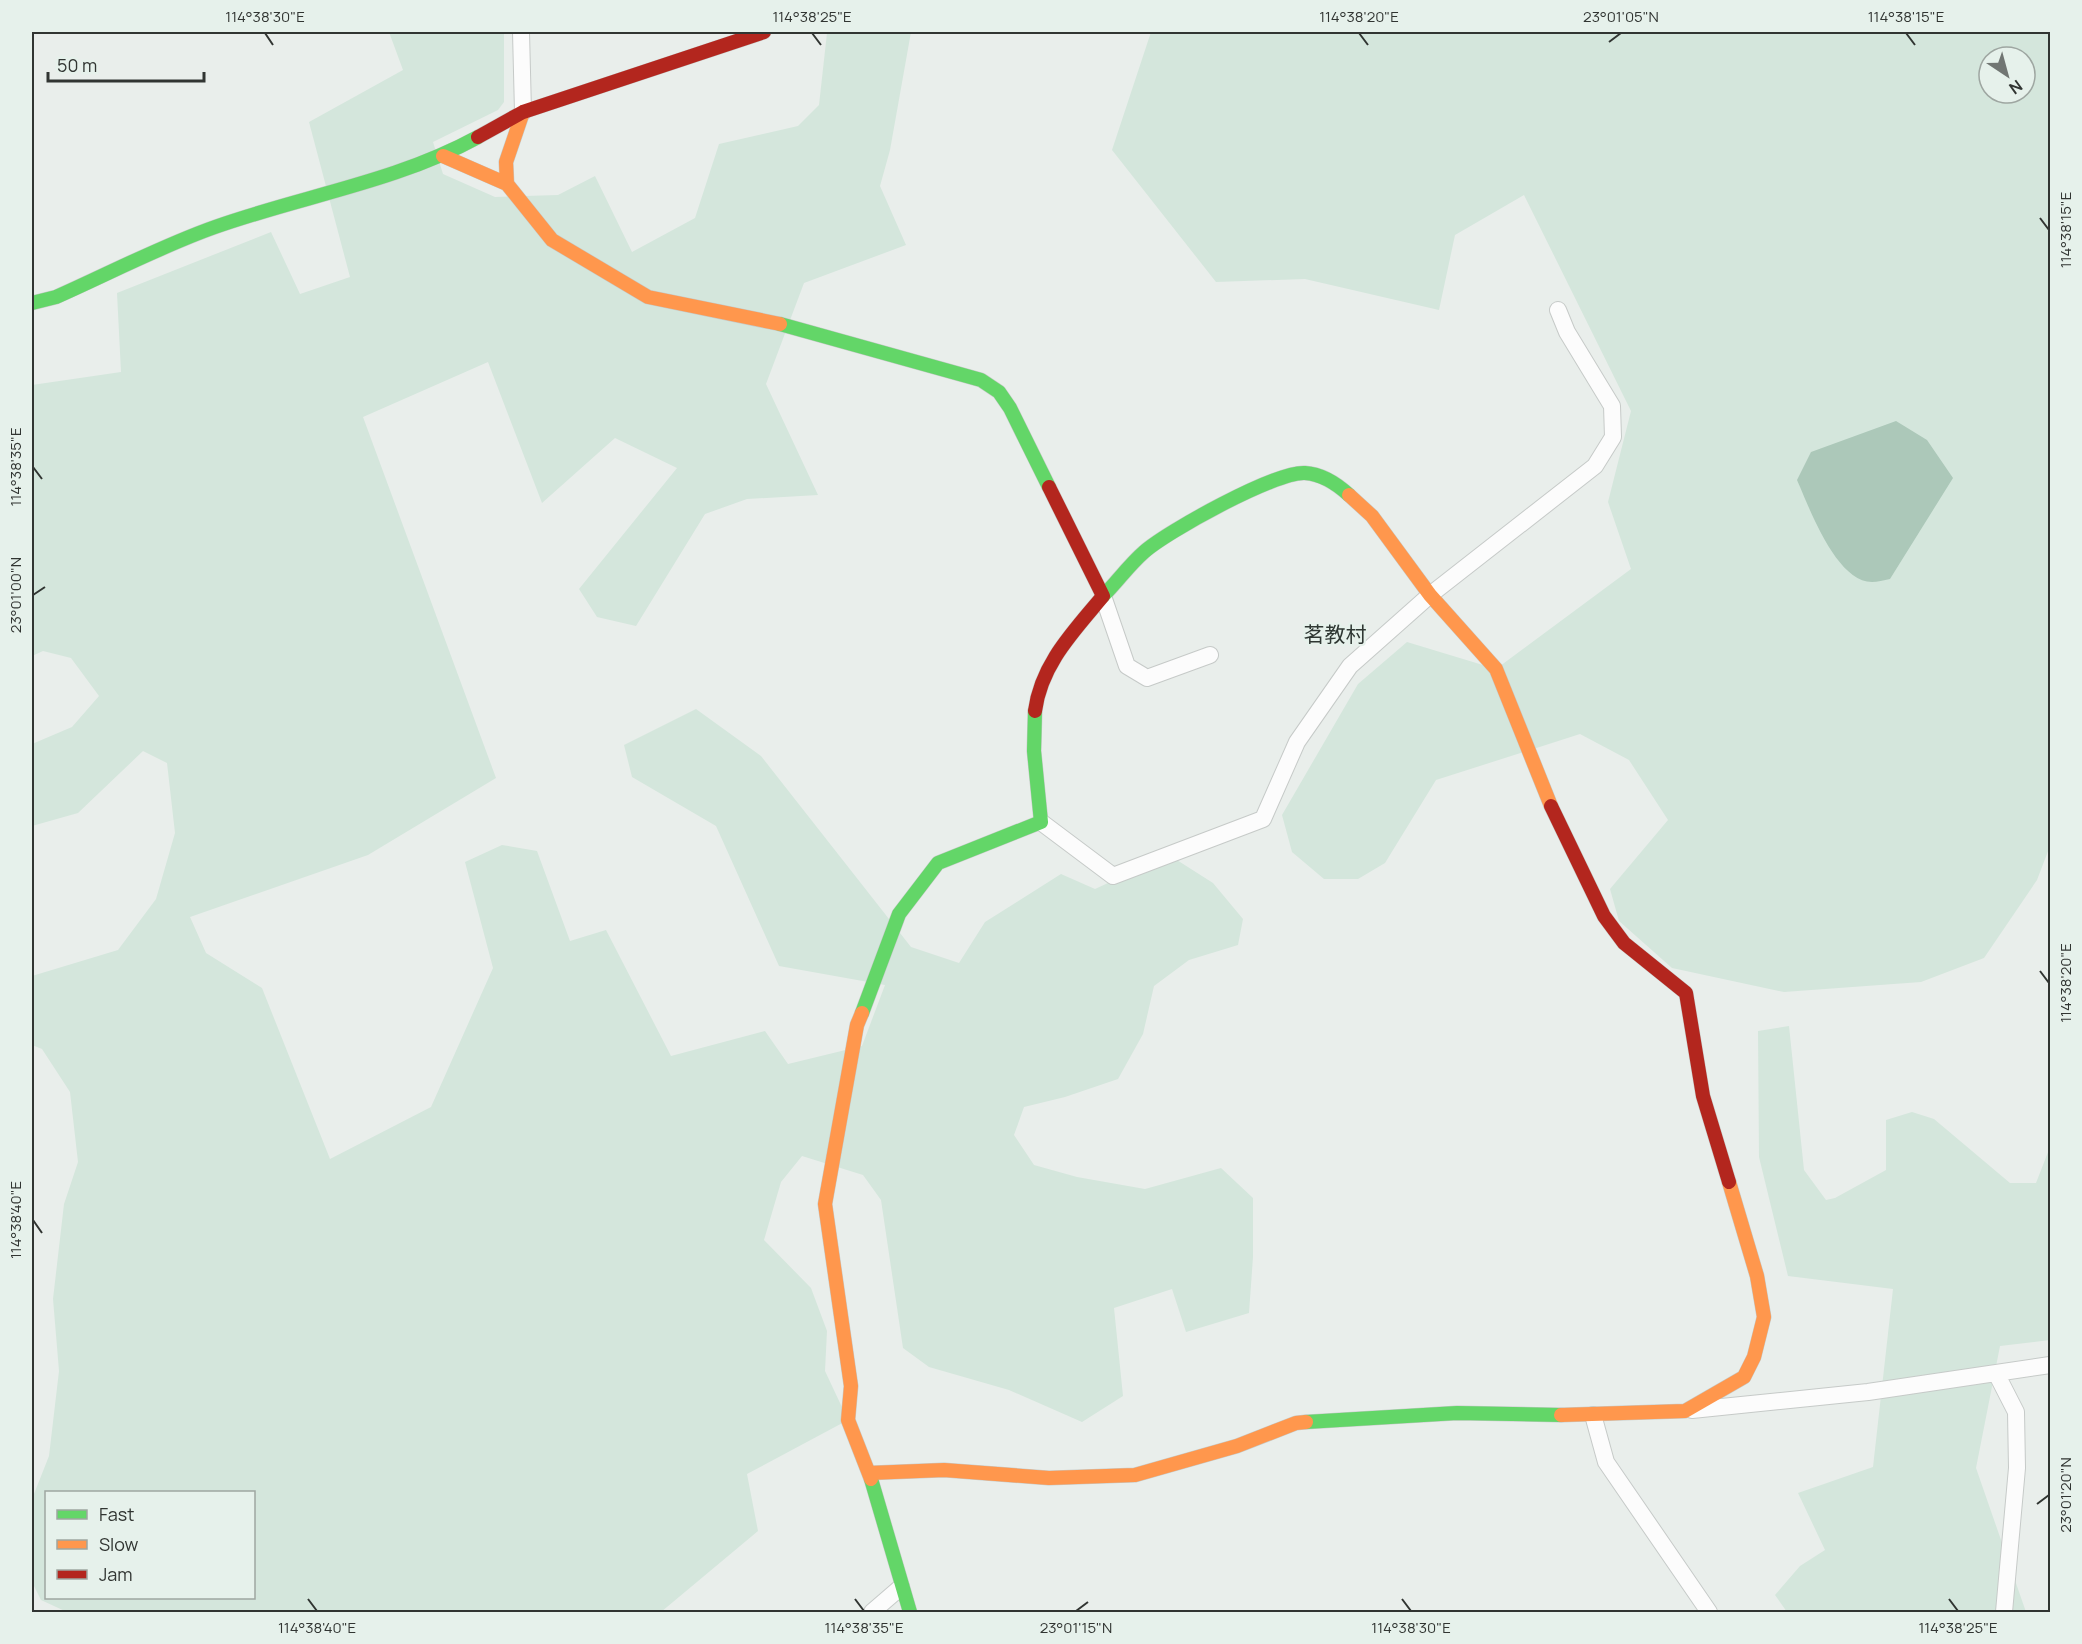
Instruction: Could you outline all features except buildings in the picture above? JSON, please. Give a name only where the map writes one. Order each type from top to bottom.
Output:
[{"type":"street","points":[[507,184],[506,162],[523,112],[522,32]]},
{"type":"street","points":[[32,303],[56,297],[214,227],[338,191],[443,156],[471,143],[523,112],[764,32]]},
{"type":"street","points":[[443,156],[507,184],[552,240],[648,297],[802,329],[981,380],[999,392],[1010,408],[1103,596],[1127,666],[1147,678],[1210,655]]},
{"type":"street","points":[[1558,310],[1567,332],[1612,406],[1613,437],[1595,466],[1430,595],[1350,666],[1297,742],[1263,819],[1113,876],[1041,822],[1033,731],[1040,683],[1069,638],[1103,596],[1145,551],[1194,519],[1278,479],[1304,473],[1336,483],[1372,516],[1430,595],[1496,669],[1542,786],[1604,916],[1624,943],[1686,993],[1703,1096],[1757,1276],[1764,1317],[1754,1357],[1744,1377],[1685,1411]]},
{"type":"street","points":[[910,1612],[869,1473],[848,1420],[851,1386],[825,1204],[857,1025],[899,914],[938,863],[1041,822]]},
{"type":"street","points":[[869,1473],[944,1470],[1048,1478],[1135,1475],[1237,1446],[1296,1424],[1457,1413],[1593,1415],[1685,1411],[1868,1392],[2050,1365]]},
{"type":"street","points":[[1996,1373],[2016,1412],[2017,1468],[2004,1612]]},
{"type":"street","points":[[1593,1415],[1606,1462],[1709,1612]]},
{"type":"street","points":[[872,1612],[901,1587]]},
{"type":"shaded area","points":[[389,32],[504,32],[504,102],[498,110],[433,142],[443,174],[495,197],[558,195],[595,176],[632,252],[695,218],[719,144],[798,126],[819,105],[827,33],[911,32],[890,150],[880,186],[906,245],[804,283],[766,384],[818,495],[747,499],[705,514],[636,626],[597,617],[579,589],[677,468],[615,438],[542,503],[488,362],[363,417],[496,778],[368,855],[190,917],[206,953],[262,988],[330,1159],[431,1107],[493,968],[465,862],[502,845],[537,851],[570,941],[606,930],[671,1056],[765,1031],[788,1064],[862,1046],[885,985],[779,966],[716,826],[632,777],[624,745],[696,709],[761,756],[911,947],[959,963],[985,922],[1061,874],[1095,889],[1169,855],[1213,883],[1243,919],[1238,945],[1189,960],[1154,986],[1143,1034],[1118,1079],[1065,1097],[1024,1107],[1014,1135],[1034,1165],[1077,1177],[1145,1189],[1221,1168],[1253,1198],[1253,1257],[1249,1313],[1186,1332],[1172,1289],[1114,1308],[1123,1396],[1082,1422],[1009,1390],[929,1367],[903,1348],[881,1200],[863,1175],[802,1156],[781,1182],[764,1240],[811,1288],[827,1331],[825,1371],[848,1420],[747,1474],[758,1531],[661,1612],[67,1612],[41,1600],[32,1582],[32,1499],[49,1456],[59,1371],[53,1299],[64,1204],[78,1162],[70,1092],[42,1049],[32,1045],[32,976],[118,950],[156,899],[175,833],[167,763],[143,751],[78,813],[32,826],[32,744],[72,727],[99,696],[71,658],[43,651],[32,656],[32,385],[121,372],[117,293],[271,232],[300,294],[350,277],[309,122],[403,70]]},
{"type":"shaded area","points":[[1151,32],[2050,32],[2050,846],[2037,880],[1984,958],[1921,982],[1784,992],[1672,968],[1619,921],[1610,889],[1668,820],[1629,760],[1580,734],[1436,780],[1385,863],[1358,879],[1324,879],[1292,852],[1282,815],[1358,684],[1407,642],[1496,669],[1631,569],[1608,502],[1631,411],[1524,195],[1455,235],[1439,310],[1305,279],[1216,282],[1112,150]]},
{"type":"shaded area","points":[[1896,421],[1927,440],[1953,478],[1890,579],[1872,582],[1859,579],[1836,557],[1817,524],[1797,480],[1811,452]]},
{"type":"shaded area","points":[[1789,1026],[1804,1170],[1826,1200],[1835,1198],[1886,1170],[1886,1120],[1912,1112],[1934,1119],[2010,1183],[2036,1183],[2050,1147],[2050,1340],[2000,1346],[1976,1468],[2026,1612],[1787,1612],[1775,1595],[1800,1566],[1825,1550],[1798,1493],[1873,1467],[1893,1289],[1788,1276],[1759,1157],[1758,1031]]},
{"type":"traffic: fast","points":[[32,303],[56,297],[155,251],[215,227],[415,166],[478,137]]},
{"type":"traffic: fast","points":[[780,324],[981,380],[999,392],[1010,408],[1049,487]]},
{"type":"traffic: fast","points":[[1103,596],[1139,557],[1156,543],[1222,504],[1271,482],[1305,473],[1328,480],[1349,495]]},
{"type":"traffic: fast","points":[[862,1013],[899,914],[938,863],[1041,822],[1034,751],[1035,711]]},
{"type":"traffic: fast","points":[[1306,1422],[1457,1413],[1561,1415]]},
{"type":"traffic: fast","points":[[871,1479],[910,1612]]},
{"type":"traffic: slow","points":[[523,112],[506,162],[507,184],[552,240],[648,297],[780,324]]},
{"type":"traffic: slow","points":[[443,156],[507,184]]},
{"type":"traffic: slow","points":[[1349,495],[1372,516],[1430,595],[1496,669],[1551,806]]},
{"type":"traffic: slow","points":[[862,1013],[857,1025],[825,1204],[851,1386],[848,1420],[871,1479]]},
{"type":"traffic: slow","points":[[1561,1415],[1685,1411],[1744,1377],[1754,1357],[1764,1317],[1757,1276],[1729,1182]]},
{"type":"traffic: slow","points":[[869,1473],[944,1470],[1049,1478],[1135,1475],[1237,1446],[1296,1423],[1306,1422]]},
{"type":"traffic: jam","points":[[478,137],[523,112],[764,32]]},
{"type":"traffic: jam","points":[[1035,711],[1044,678],[1060,649],[1103,596],[1049,487]]},
{"type":"traffic: jam","points":[[1551,806],[1604,916],[1624,943],[1686,993],[1703,1096],[1729,1182]]},
{"type":"district","name":"茗教村","points":[[1335,634]]}]
